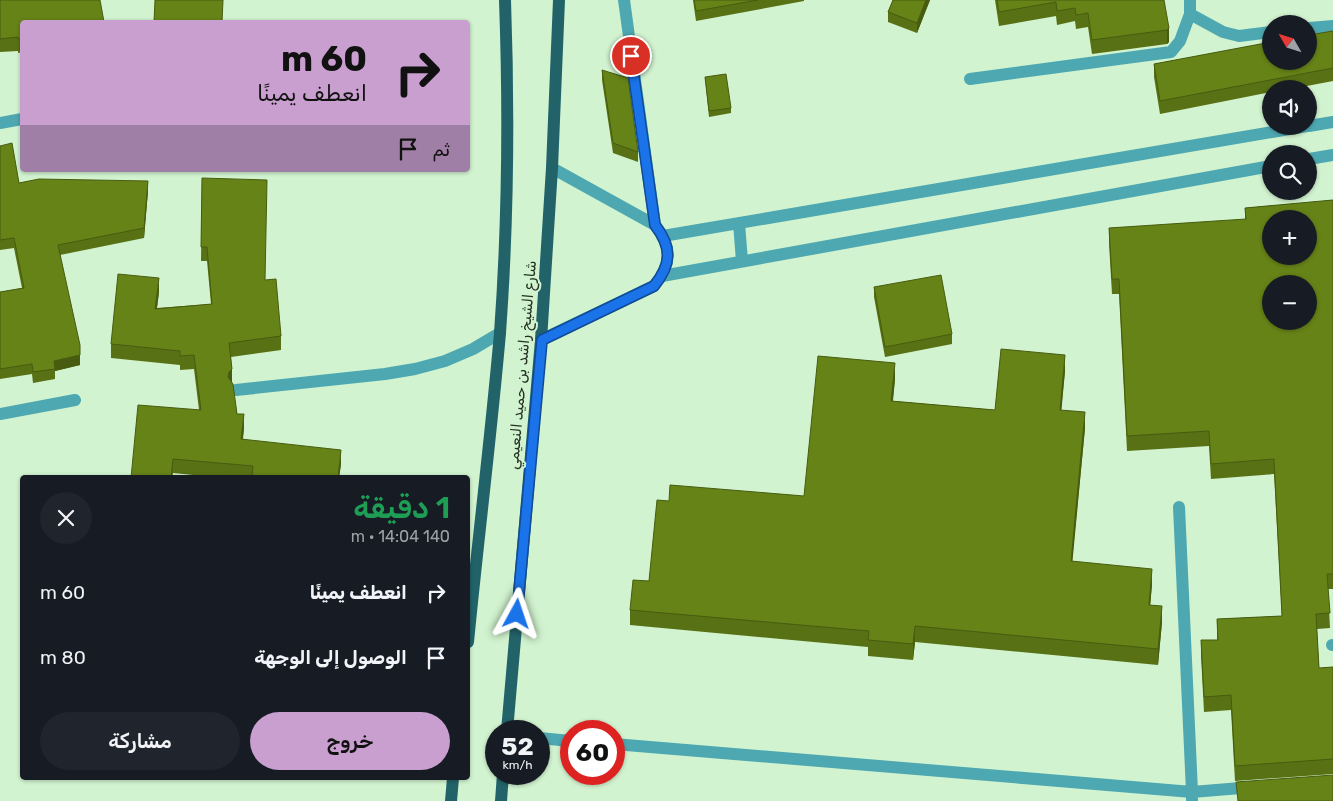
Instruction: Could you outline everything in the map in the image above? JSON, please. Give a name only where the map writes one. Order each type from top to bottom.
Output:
[{"type":"main road","name":"شارع الشيخ راشد بن حميد النعيمي","points":[[470,623],[500,332],[507,137],[505,0]]},
{"type":"main road","name":"شارع الشيخ راشد بن حميد النعيمي","points":[[508,720],[542,340],[559,0]]},
{"type":"main road","points":[[451,801],[454,780]]},
{"type":"main road","points":[[500,801],[502,785]]},
{"type":"street","points":[[624,0],[655,225]]},
{"type":"street","points":[[970,79],[1170,52],[1180,41],[1190,14],[1190,0]]},
{"type":"street","points":[[1190,14],[1223,32],[1239,36],[1262,33]]},
{"type":"street","points":[[1318,27],[1333,26]]},
{"type":"street","points":[[0,123],[20,119]]},
{"type":"street","points":[[1317,125],[1333,122]]},
{"type":"street","points":[[663,236],[1262,134]]},
{"type":"street","points":[[1317,158],[1333,155]]},
{"type":"street","points":[[542,340],[654,286],[662,276],[668,262],[668,249],[663,236],[655,225],[552,168]]},
{"type":"street","points":[[662,276],[1262,168]]},
{"type":"street","points":[[739,223],[742,261]]},
{"type":"street","points":[[236,390],[415,369],[445,361],[473,349],[500,332]]},
{"type":"street","points":[[0,414],[75,400]]},
{"type":"street","points":[[1179,507],[1192,796]]},
{"type":"street","points":[[625,745],[1192,796],[1267,786]]},
{"type":"building","points":[[0,0],[100,0],[104,20],[20,20],[20,39],[18,37],[0,39]]},
{"type":"building","points":[[155,0],[223,0],[222,20],[154,20]]},
{"type":"building","points":[[694,0],[758,0],[696,11]]},
{"type":"building","points":[[893,0],[926,0],[917,23],[888,12]]},
{"type":"building","points":[[997,0],[1164,0],[1169,28],[1167,30],[1092,40],[1088,13],[1076,15],[1075,8],[1057,11],[1056,2],[999,12]]},
{"type":"building","points":[[1333,31],[1333,68],[1262,80],[1262,82],[1160,101],[1154,64],[1262,44],[1262,70],[1318,70],[1318,34]]},
{"type":"building","points":[[602,70],[628,78],[638,152],[613,143]]},
{"type":"building","points":[[726,74],[731,108],[709,111],[705,77]]},
{"type":"building","points":[[12,143],[19,183],[39,179],[148,181],[144,228],[58,245],[80,345],[80,355],[54,361],[55,369],[33,372],[32,364],[0,369],[0,292],[24,288],[14,238],[0,240],[0,146]]},
{"type":"building","points":[[202,178],[267,180],[265,280],[276,279],[281,336],[229,343],[232,369],[228,377],[233,384],[237,414],[244,414],[241,439],[341,450],[338,475],[252,475],[253,466],[173,459],[171,475],[131,475],[138,405],[201,410],[194,355],[180,356],[180,351],[111,344],[118,274],[159,278],[155,309],[212,304],[207,247],[201,247]]},
{"type":"building","points":[[1333,200],[1333,574],[1327,574],[1330,613],[1316,614],[1319,668],[1333,667],[1333,759],[1235,766],[1231,695],[1204,697],[1201,640],[1218,640],[1217,619],[1282,616],[1274,459],[1211,464],[1209,431],[1127,436],[1119,279],[1112,279],[1109,228],[1246,219],[1245,208]]},
{"type":"building","points":[[941,275],[952,334],[885,347],[874,287]]},
{"type":"building","points":[[1001,349],[1065,355],[1060,410],[1085,412],[1071,561],[1152,569],[1149,605],[1162,606],[1158,649],[915,626],[913,644],[868,640],[869,631],[630,610],[633,580],[649,581],[657,500],[669,501],[670,485],[804,496],[818,356],[895,363],[891,401],[995,410]]},
{"type":"building","points":[[1333,775],[1333,801],[1238,801],[1236,782]]},
{"type":"route","points":[[517,614],[542,340],[654,286],[662,276],[668,262],[668,249],[663,236],[655,225],[631,56]]}]
